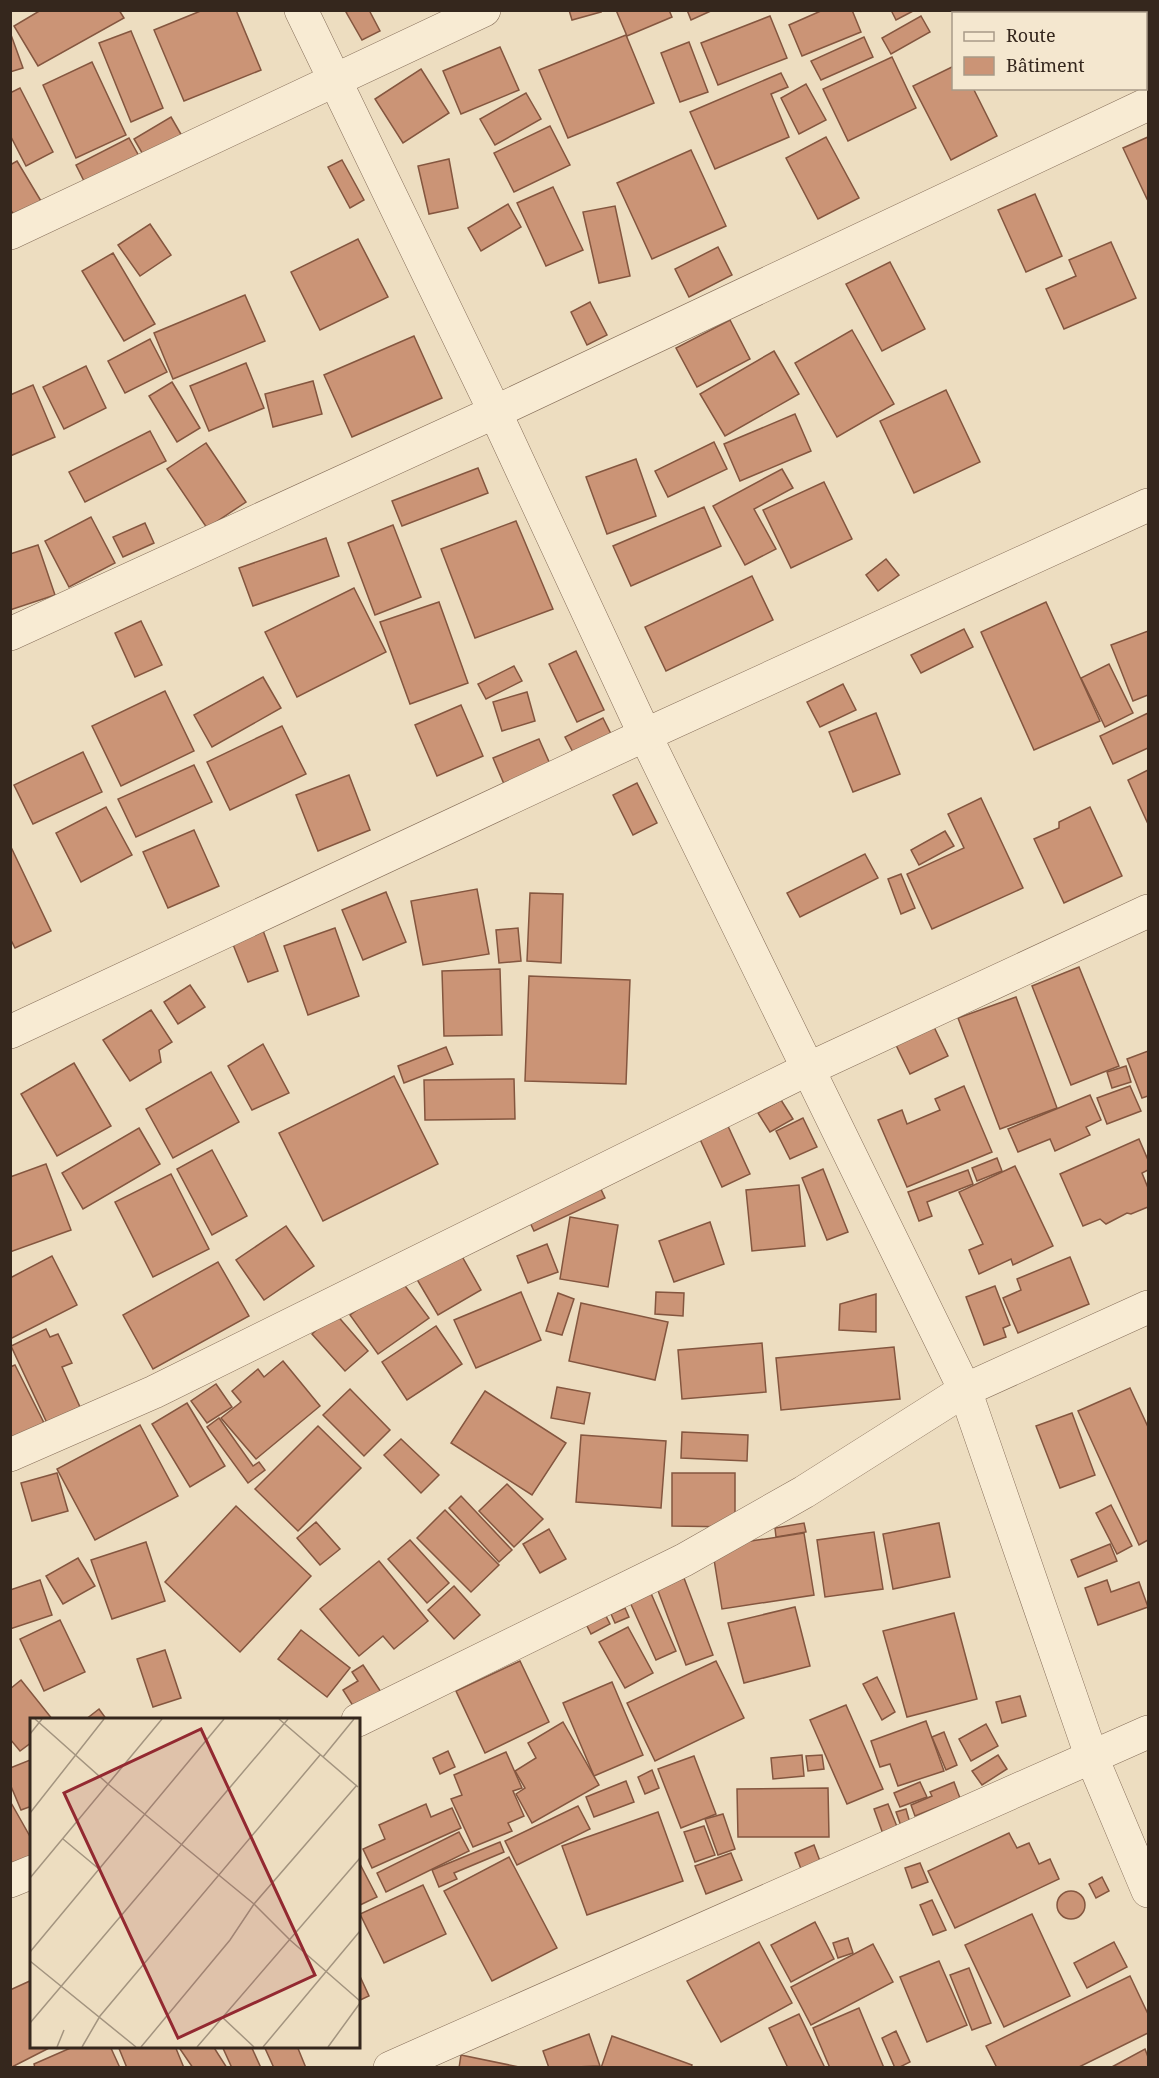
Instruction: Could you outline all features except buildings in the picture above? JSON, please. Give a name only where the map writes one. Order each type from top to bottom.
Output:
[{"type":"street","points":[[301,10],[333,81],[495,412],[645,735],[965,1390],[1092,1758],[1149,1890]]},
{"type":"street","points":[[10,233],[484,10]]},
{"type":"street","points":[[10,634],[495,412],[1149,104]]},
{"type":"street","points":[[10,1032],[645,735],[1149,505]]},
{"type":"street","points":[[10,1455],[154,1392],[808,1069],[1149,911]]},
{"type":"street","points":[[360,1719],[684,1560],[804,1492],[965,1390],[1149,1307]]},
{"type":"street","points":[[390,2067],[1149,1732]]},
{"type":"street","points":[[10,1881],[30,1873]]}]
